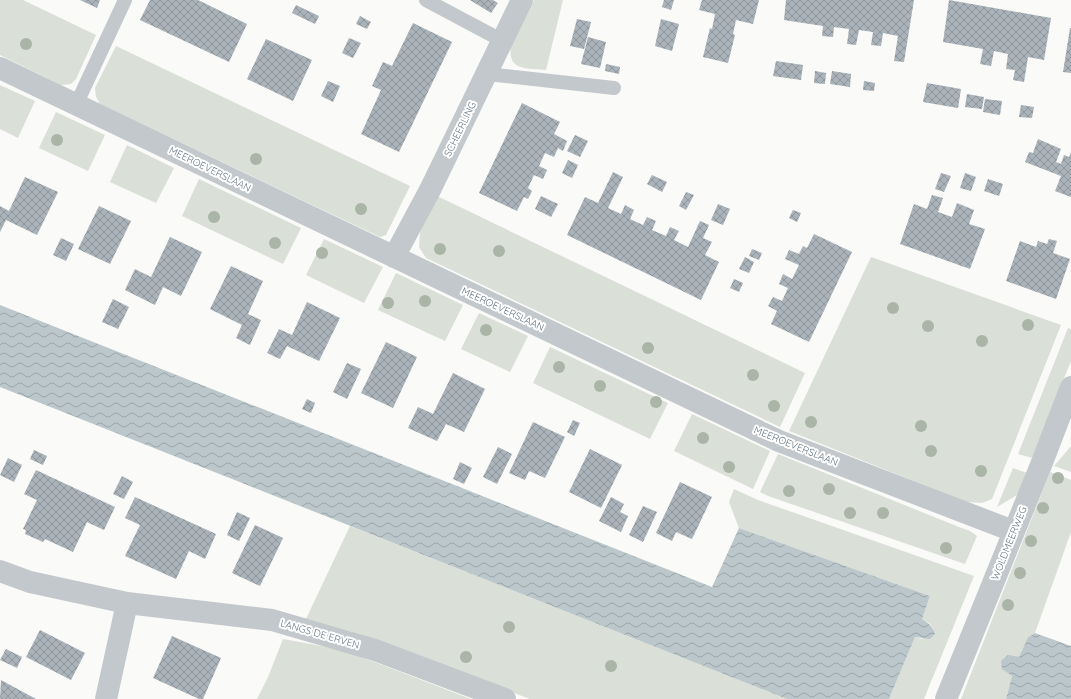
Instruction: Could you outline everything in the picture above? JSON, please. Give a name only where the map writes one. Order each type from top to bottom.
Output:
[{"type":"street","name":"SCHEERLING","points":[[394,257],[430,190],[522,0]]},
{"type":"street","name":"MEEROEVERSLAAN","points":[[0,68],[779,441],[1013,531]]},
{"type":"street","name":"WOLDMEERWEG","points":[[946,699],[1013,531],[1069,397]]},
{"type":"street","name":"LANGS DE ERVEN","points":[[0,571],[30,582],[126,603],[272,620],[375,650],[505,699]]},
{"type":"street","points":[[106,699],[126,603]]},
{"type":"lane","points":[[76,104],[125,0]]},
{"type":"lane","points":[[426,0],[503,41]]},
{"type":"lane","points":[[487,74],[614,88]]},
{"type":"shaded area","points":[[0,0],[23,0],[96,35],[76,79],[71,84],[61,85],[0,55]]},
{"type":"shaded area","points":[[534,0],[563,0],[546,70],[520,67],[512,60],[511,46]]},
{"type":"shaded area","points":[[116,46],[410,186],[386,235],[380,237],[100,104],[96,97],[95,88]]},
{"type":"shaded area","points":[[0,85],[35,101],[18,138],[0,129]]},
{"type":"shaded area","points":[[56,112],[105,135],[88,171],[39,148]]},
{"type":"shaded area","points":[[127,145],[174,168],[156,203],[110,182]]},
{"type":"shaded area","points":[[199,179],[301,228],[283,264],[182,216]]},
{"type":"shaded area","points":[[437,196],[805,373],[780,427],[426,258],[419,247],[420,232]]},
{"type":"shaded area","points":[[324,239],[383,267],[364,303],[306,275]]},
{"type":"shaded area","points":[[871,257],[1061,325],[992,499],[982,503],[966,502],[789,431]]},
{"type":"shaded area","points":[[396,273],[463,305],[445,341],[378,310]]},
{"type":"shaded area","points":[[479,313],[528,336],[510,372],[461,349]]},
{"type":"shaded area","points":[[1068,328],[1071,329],[1071,361],[1032,458],[1018,454]]},
{"type":"shaded area","points":[[550,347],[668,403],[650,439],[533,383]]},
{"type":"shaded area","points":[[692,414],[770,451],[753,489],[674,451]]},
{"type":"shaded area","points":[[1071,446],[1071,472],[1054,466]]},
{"type":"shaded area","points":[[778,454],[970,531],[977,536],[965,564],[760,492]]},
{"type":"shaded area","points":[[1013,468],[1027,473],[1017,495],[997,507]]},
{"type":"shaded area","points":[[1050,472],[1071,480],[1071,532],[1035,633],[1028,637],[1019,657],[1003,669],[1012,676],[1006,699],[961,699]]},
{"type":"shaded area","points":[[734,489],[758,500],[974,576],[924,699],[889,699],[915,637],[922,639],[934,629],[930,624],[922,619],[930,596],[739,528],[729,502]]},
{"type":"shaded area","points":[[350,526],[787,699],[530,699],[349,631],[305,621]]},
{"type":"shaded area","points":[[283,639],[343,650],[471,699],[257,699],[268,677]]},
{"type":"water","points":[[0,305],[712,587],[739,528],[930,596],[922,619],[932,627],[935,634],[930,639],[915,637],[889,699],[787,699],[0,387]]},
{"type":"water","points":[[1035,633],[1071,646],[1071,699],[1006,699],[1012,676],[1002,669],[1001,661],[1008,655],[1019,657],[1028,637]]},
{"type":"building","points":[[80,0],[100,0],[97,8]]},
{"type":"building","points":[[150,0],[198,0],[247,24],[229,62],[140,20]]},
{"type":"building","points":[[470,0],[493,0],[498,3],[491,13]]},
{"type":"building","points":[[664,0],[674,0],[671,10],[662,7]]},
{"type":"building","points":[[702,0],[759,0],[753,24],[736,20],[733,34],[735,35],[728,63],[703,57],[715,14],[699,10]]},
{"type":"building","points":[[786,0],[914,0],[904,62],[894,61],[898,36],[883,33],[881,46],[871,45],[873,32],[859,30],[856,45],[847,44],[849,29],[834,27],[833,37],[822,36],[823,26],[784,20]]},
{"type":"building","points":[[949,0],[1051,18],[1044,60],[1028,57],[1024,82],[1013,80],[1015,70],[1006,69],[1008,54],[994,51],[991,66],[980,64],[983,49],[943,42]]},
{"type":"building","points":[[296,5],[319,16],[315,24],[292,13]]},
{"type":"building","points":[[360,16],[371,22],[367,29],[356,24]]},
{"type":"building","points":[[577,19],[591,22],[584,49],[570,46]]},
{"type":"building","points":[[661,19],[679,24],[672,51],[655,46]]},
{"type":"building","points":[[413,23],[452,42],[399,152],[361,134],[381,90],[372,86],[383,62],[392,66]]},
{"type":"building","points":[[1071,28],[1071,73],[1063,72]]},
{"type":"building","points":[[588,37],[606,42],[600,68],[581,64]]},
{"type":"building","points":[[349,38],[361,43],[353,58],[342,53]]},
{"type":"building","points":[[266,39],[312,60],[293,101],[247,79]]},
{"type":"building","points":[[776,61],[803,65],[801,80],[773,76]]},
{"type":"building","points":[[606,64],[620,67],[619,74],[605,71]]},
{"type":"building","points":[[815,71],[826,73],[825,84],[814,83]]},
{"type":"building","points":[[832,71],[851,74],[850,87],[830,84]]},
{"type":"building","points":[[328,81],[340,86],[333,102],[321,96]]},
{"type":"building","points":[[864,81],[875,83],[874,91],[863,90]]},
{"type":"building","points":[[927,83],[961,89],[958,108],[923,102]]},
{"type":"building","points":[[967,94],[984,97],[982,109],[965,107]]},
{"type":"building","points":[[985,99],[1002,101],[1000,115],[983,112]]},
{"type":"building","points":[[522,103],[560,122],[554,134],[567,141],[563,151],[558,148],[554,157],[545,153],[539,166],[547,170],[543,179],[534,175],[528,188],[532,191],[528,199],[524,197],[517,211],[479,193]]},
{"type":"building","points":[[1021,105],[1034,107],[1032,118],[1019,117]]},
{"type":"building","points":[[575,135],[588,141],[580,157],[567,151]]},
{"type":"building","points":[[1038,139],[1061,149],[1056,162],[1061,164],[1064,155],[1069,157],[1071,152],[1071,197],[1055,191],[1061,176],[1025,162],[1029,152],[1033,153]]},
{"type":"building","points":[[568,160],[578,165],[572,178],[562,173]]},
{"type":"building","points":[[613,172],[623,177],[608,208],[621,214],[625,205],[634,210],[630,219],[643,225],[647,217],[656,221],[652,230],[666,236],[670,227],[679,231],[674,240],[688,247],[700,221],[709,225],[703,238],[712,242],[705,255],[719,262],[701,300],[567,235],[585,197],[598,203]]},
{"type":"building","points":[[941,173],[951,176],[944,192],[935,189]]},
{"type":"building","points":[[965,173],[976,177],[971,191],[960,188]]},
{"type":"building","points":[[652,175],[667,182],[662,192],[647,184]]},
{"type":"building","points":[[25,177],[58,192],[37,235],[6,220],[0,232],[0,206],[9,211]]},
{"type":"building","points":[[988,179],[1003,184],[999,196],[984,191]]},
{"type":"building","points":[[686,192],[694,195],[686,210],[679,206]]},
{"type":"building","points":[[932,195],[943,198],[938,212],[952,217],[957,203],[974,210],[969,224],[985,229],[970,269],[900,244],[914,204],[927,209]]},
{"type":"building","points":[[541,196],[558,204],[551,217],[535,209]]},
{"type":"building","points":[[718,204],[730,209],[723,225],[711,220]]},
{"type":"building","points":[[99,206],[131,221],[110,264],[78,249]]},
{"type":"building","points":[[793,210],[801,213],[797,222],[789,218]]},
{"type":"building","points":[[814,234],[852,252],[809,342],[771,324],[777,311],[768,306],[773,297],[782,301],[788,288],[779,284],[783,274],[792,279],[799,265],[785,259],[789,250],[799,254],[803,246],[807,248]]},
{"type":"building","points":[[170,237],[202,252],[181,296],[163,287],[155,305],[125,290],[135,269],[151,277]]},
{"type":"building","points":[[61,238],[74,244],[66,261],[53,255]]},
{"type":"building","points":[[1049,239],[1057,241],[1053,253],[1070,259],[1056,299],[1006,281],[1020,241],[1036,247],[1038,241],[1047,244]]},
{"type":"building","points":[[752,249],[762,253],[759,260],[749,256]]},
{"type":"building","points":[[745,257],[754,262],[749,273],[739,269]]},
{"type":"building","points":[[231,266],[263,281],[248,314],[261,320],[250,345],[236,338],[242,325],[210,309]]},
{"type":"building","points":[[734,279],[743,283],[739,292],[730,288]]},
{"type":"building","points":[[113,299],[129,307],[118,329],[102,322]]},
{"type":"building","points":[[307,302],[340,318],[319,361],[287,346],[280,359],[267,353],[279,329],[292,335]]},
{"type":"building","points":[[386,342],[417,357],[393,408],[361,393]]},
{"type":"building","points":[[347,363],[361,369],[347,399],[333,392]]},
{"type":"building","points":[[453,373],[485,389],[464,432],[446,424],[437,441],[408,428],[418,407],[433,414]]},
{"type":"building","points":[[307,399],[315,403],[311,413],[302,409]]},
{"type":"building","points":[[573,420],[580,423],[574,436],[567,432]]},
{"type":"building","points":[[533,422],[565,437],[545,478],[529,471],[525,480],[509,473]]},
{"type":"building","points":[[498,447],[512,454],[497,484],[483,477]]},
{"type":"building","points":[[590,449],[622,465],[601,508],[569,492]]},
{"type":"building","points":[[34,450],[47,456],[43,465],[30,459]]},
{"type":"building","points":[[8,458],[22,465],[14,482],[0,475]]},
{"type":"building","points":[[460,462],[472,468],[464,484],[453,479]]},
{"type":"building","points":[[36,470],[115,507],[104,530],[87,522],[73,552],[45,539],[43,542],[25,534],[26,530],[23,529],[37,500],[24,494]]},
{"type":"building","points":[[122,476],[133,482],[124,499],[113,494]]},
{"type":"building","points":[[680,482],[712,497],[692,539],[676,532],[672,541],[656,533]]},
{"type":"building","points":[[135,497],[216,534],[205,559],[189,551],[176,579],[125,556],[140,525],[125,518]]},
{"type":"building","points":[[611,497],[624,504],[620,512],[628,516],[621,532],[599,521]]},
{"type":"building","points":[[643,506],[657,512],[643,542],[629,535]]},
{"type":"building","points":[[237,512],[250,518],[239,541],[227,535]]},
{"type":"building","points":[[255,525],[283,538],[260,586],[232,573]]},
{"type":"building","points":[[40,630],[85,653],[71,680],[26,657]]},
{"type":"building","points":[[172,636],[221,658],[203,699],[199,699],[153,678]]},
{"type":"building","points":[[6,649],[22,657],[17,668],[0,660]]},
{"type":"building","points":[[1,680],[36,699],[0,699]]}]
